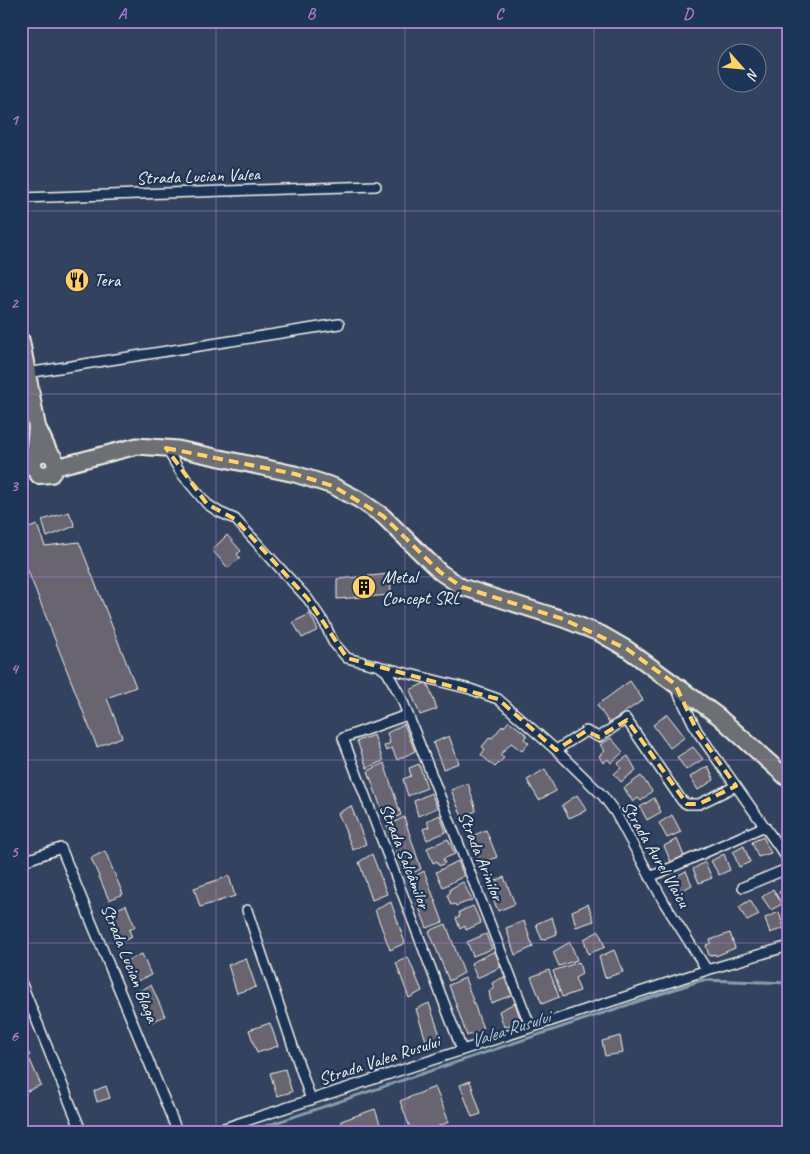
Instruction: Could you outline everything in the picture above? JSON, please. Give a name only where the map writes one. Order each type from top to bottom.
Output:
[{"type":"highway","points":[[21,341],[37,427],[41,465],[21,480]]},
{"type":"main road","points":[[41,465],[74,462],[137,446],[166,448],[295,474],[333,486],[358,499],[383,516],[440,572],[462,587],[563,619],[601,634],[628,649],[718,716],[789,780]]},
{"type":"street","name":"Strada Lucian Valea","points":[[21,198],[376,186]]},
{"type":"street","points":[[27,373],[339,324]]},
{"type":"street","name":"Strada Aurel Vlaicu","points":[[166,448],[181,474],[207,504],[235,519],[308,599],[325,624],[334,642],[347,658],[470,689],[498,699],[556,750],[603,796],[616,812],[665,904],[707,970]]},
{"type":"street","name":"Strada Arinilor","points":[[379,666],[387,672],[401,697],[531,1028]]},
{"type":"street","points":[[675,684],[697,731],[789,861]]},
{"type":"street","name":"Strada Salcâmilor","points":[[408,715],[343,738],[462,1050]]},
{"type":"street","points":[[556,750],[586,731],[599,737],[626,719],[682,801],[687,804],[698,804],[736,786]]},
{"type":"street","points":[[650,877],[765,826]]},
{"type":"street","name":"Strada Lucian Blaga","points":[[21,862],[61,848],[178,1133]]},
{"type":"street","points":[[742,887],[789,868]]},
{"type":"street","points":[[247,910],[311,1100]]},
{"type":"street","name":"Strada Valea Rusului","points":[[209,1133],[707,970],[789,946]]},
{"type":"street","points":[[21,982],[82,1133]]},
{"type":"highlighted area","points":[[166,448],[295,474],[333,486],[383,516],[440,572],[462,587],[563,619],[627,649],[675,684],[697,731],[736,786],[699,804],[687,804],[627,720],[599,737],[586,731],[556,750],[498,699],[347,658],[308,599],[235,519],[207,504]]},
{"type":"building","points":[[69,512],[75,526],[47,537],[42,520]]},
{"type":"building","points":[[37,525],[45,546],[79,542],[136,687],[107,698],[122,737],[97,747],[21,553],[21,531]]},
{"type":"building","points":[[227,535],[241,551],[237,554],[240,558],[228,568],[212,550]]},
{"type":"building","name":"Metal Concept SRL","points":[[390,574],[391,595],[337,599],[337,579]]},
{"type":"building","points":[[310,614],[318,630],[302,638],[293,622]]},
{"type":"building","points":[[630,681],[643,700],[609,723],[597,705]]},
{"type":"building","points":[[427,682],[437,709],[420,715],[410,690]]},
{"type":"building","points":[[667,714],[685,737],[670,748],[653,725]]},
{"type":"building","points":[[509,721],[527,735],[524,739],[529,743],[522,751],[511,743],[500,755],[504,758],[495,767],[481,755],[485,749],[482,747],[490,737],[492,738]]},
{"type":"building","points":[[404,724],[415,751],[397,760],[392,748],[386,751],[384,746],[390,743],[387,733]]},
{"type":"building","points":[[374,735],[383,761],[367,768],[357,741]]},
{"type":"building","points":[[449,736],[459,763],[443,769],[433,743]]},
{"type":"building","points":[[611,738],[623,752],[611,763],[608,759],[603,763],[599,756],[605,751],[600,745]]},
{"type":"building","points":[[693,747],[703,759],[686,770],[677,757]]},
{"type":"building","points":[[628,756],[636,770],[621,782],[614,774],[621,768],[618,763]]},
{"type":"building","points":[[384,763],[401,815],[386,822],[368,771]]},
{"type":"building","points":[[419,764],[427,788],[408,796],[403,779],[411,776],[409,768]]},
{"type":"building","points":[[708,766],[714,780],[698,790],[690,777]]},
{"type":"building","points":[[545,769],[556,791],[539,800],[527,780]]},
{"type":"building","points":[[641,776],[652,791],[641,801],[638,798],[633,802],[624,788]]},
{"type":"building","points":[[468,783],[476,811],[462,817],[451,790]]},
{"type":"building","points":[[431,793],[437,808],[418,816],[414,801]]},
{"type":"building","points":[[577,795],[587,810],[569,818],[562,805]]},
{"type":"building","points":[[654,798],[661,812],[647,820],[640,807]]},
{"type":"building","points":[[351,806],[366,844],[353,850],[338,813]]},
{"type":"building","points":[[440,815],[446,832],[427,840],[423,829],[429,827],[427,821]]},
{"type":"building","points":[[672,815],[681,832],[667,838],[659,823]]},
{"type":"building","points":[[404,817],[421,869],[406,876],[387,826]]},
{"type":"building","points":[[486,830],[497,857],[479,864],[470,837]]},
{"type":"building","points":[[763,837],[771,853],[758,857],[752,842]]},
{"type":"building","points":[[448,839],[455,854],[443,859],[445,863],[439,866],[437,861],[433,863],[427,848]]},
{"type":"building","points":[[677,839],[684,856],[671,862],[664,846]]},
{"type":"building","points":[[744,846],[750,862],[739,867],[733,852]]},
{"type":"building","points":[[105,851],[123,894],[109,900],[91,858]]},
{"type":"building","points":[[372,854],[387,894],[372,900],[359,862]]},
{"type":"building","points":[[724,854],[730,870],[719,875],[711,861]]},
{"type":"building","points":[[458,861],[464,876],[443,887],[436,872]]},
{"type":"building","points":[[705,862],[712,878],[699,883],[693,869]]},
{"type":"building","points":[[424,871],[443,922],[427,928],[408,880]]},
{"type":"building","points":[[686,871],[692,885],[679,892],[673,878]]},
{"type":"building","points":[[229,876],[235,896],[200,907],[194,888]]},
{"type":"building","points":[[504,877],[515,904],[498,911],[487,885]]},
{"type":"building","points":[[463,882],[472,900],[456,906],[455,904],[451,905],[447,895],[450,893],[450,889]]},
{"type":"building","points":[[789,886],[789,906],[788,906],[779,892]]},
{"type":"building","points":[[773,889],[782,904],[771,910],[762,897]]},
{"type":"building","points":[[750,900],[759,915],[747,921],[739,907]]},
{"type":"building","points":[[391,902],[405,943],[390,950],[375,910]]},
{"type":"building","points":[[588,904],[594,921],[576,927],[572,911]]},
{"type":"building","points":[[126,905],[135,927],[129,930],[132,937],[120,942],[108,913]]},
{"type":"building","points":[[473,906],[481,923],[466,930],[465,926],[460,929],[456,918],[460,916],[459,912]]},
{"type":"building","points":[[779,912],[784,928],[770,933],[765,918]]},
{"type":"building","points":[[552,917],[557,934],[542,940],[536,924]]},
{"type":"building","points":[[524,921],[533,947],[515,955],[506,928]]},
{"type":"building","points":[[446,924],[464,973],[449,981],[429,931]]},
{"type":"building","points":[[599,931],[605,947],[588,954],[584,939]]},
{"type":"building","points":[[730,933],[735,948],[716,956],[715,954],[709,956],[706,945],[711,943],[710,940]]},
{"type":"building","points":[[486,934],[492,949],[473,956],[467,942]]},
{"type":"building","points":[[570,942],[577,960],[559,966],[553,952]]},
{"type":"building","points":[[614,950],[623,972],[605,978],[599,957]]},
{"type":"building","points":[[495,951],[501,967],[477,978],[471,963]]},
{"type":"building","points":[[142,954],[151,975],[135,982],[126,961]]},
{"type":"building","points":[[408,957],[422,991],[409,998],[396,963]]},
{"type":"building","points":[[246,958],[256,987],[237,993],[228,965]]},
{"type":"building","points":[[579,962],[582,974],[575,978],[580,991],[562,997],[553,971]]},
{"type":"building","points":[[549,970],[559,997],[542,1004],[531,977]]},
{"type":"building","points":[[504,977],[512,995],[491,1003],[489,991],[494,988],[492,983]]},
{"type":"building","points":[[465,978],[483,1029],[467,1036],[449,985]]},
{"type":"building","points":[[151,985],[165,1016],[149,1023],[135,993]]},
{"type":"building","points":[[429,1003],[442,1041],[428,1047],[416,1009]]},
{"type":"building","points":[[515,1003],[521,1021],[504,1027],[499,1011]]},
{"type":"building","points":[[270,1023],[278,1046],[257,1053],[249,1030]]},
{"type":"building","points":[[620,1036],[623,1053],[605,1056],[602,1041]]},
{"type":"building","points":[[21,1038],[30,1056],[21,1060]]},
{"type":"building","points":[[30,1060],[41,1085],[25,1092],[21,1084],[21,1064]]},
{"type":"building","points":[[285,1069],[292,1092],[277,1096],[270,1073]]},
{"type":"building","points":[[470,1081],[481,1114],[472,1117],[460,1085]]},
{"type":"building","points":[[106,1086],[110,1098],[97,1102],[94,1091]]},
{"type":"building","points":[[435,1087],[449,1122],[422,1133],[412,1133],[400,1101]]},
{"type":"building","points":[[375,1109],[383,1133],[345,1133],[341,1121]]},
{"type":"building","points":[[53,1126],[56,1133],[38,1133]]},
{"type":"waterway","name":"Valea Rusului","points":[[245,1133],[702,980],[789,983]]},
{"type":"place","name":"Tera","points":[[77,280]]},
{"type":"place","name":"Metal Concept SRL","points":[[364,587]]}]
